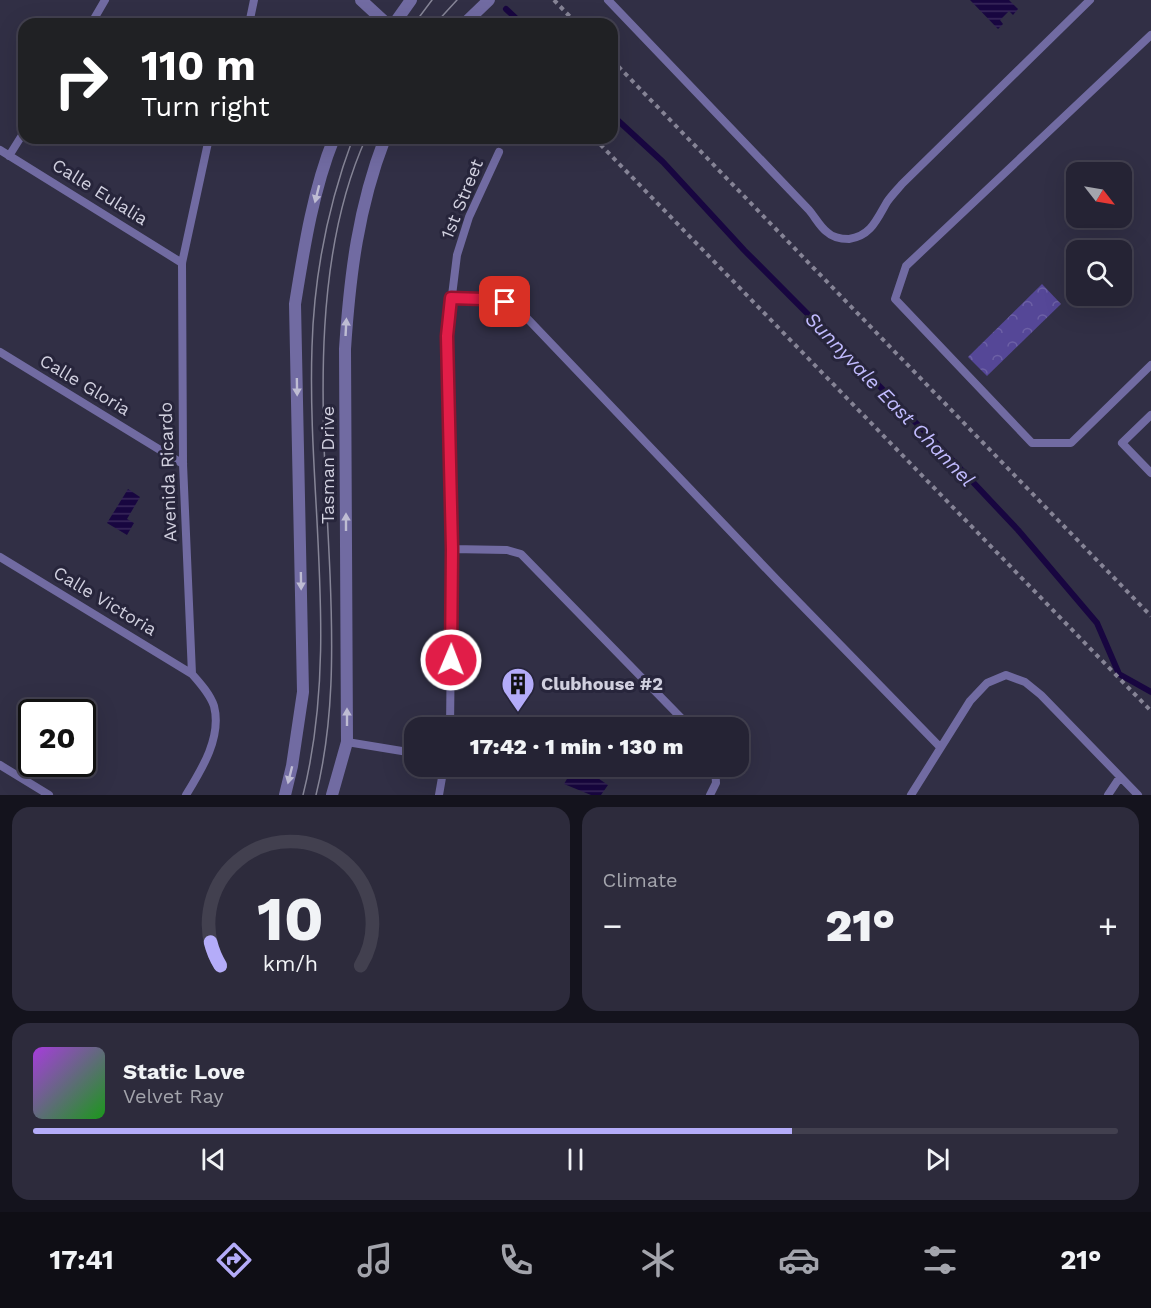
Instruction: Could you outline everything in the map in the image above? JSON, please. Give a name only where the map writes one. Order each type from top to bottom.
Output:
[{"type":"street","points":[[361,0],[380,18]]},
{"type":"street","points":[[398,18],[411,0]]},
{"type":"street","points":[[470,18],[489,0]]},
{"type":"street","name":"Tasman Drive","points":[[285,795],[294,756],[303,692],[295,304],[305,243],[332,144]]},
{"type":"street","name":"Tasman Drive","points":[[332,795],[347,742],[345,349],[349,286],[364,198],[383,144]]},
{"type":"lane","points":[[250,18],[254,0]]},
{"type":"lane","points":[[608,0],[809,210],[826,232],[834,237],[846,239],[860,236],[871,228],[879,220],[887,202],[902,184],[1090,0]]},
{"type":"lane","points":[[94,18],[102,1]]},
{"type":"lane","points":[[1151,35],[906,266],[896,299],[1032,443],[1071,443],[1151,365]]},
{"type":"lane","points":[[9,156],[18,142]]},
{"type":"lane","name":"Avenida Ricardo","points":[[192,674],[183,464],[182,262],[208,144]]},
{"type":"lane","name":"Calle Eulalia","points":[[0,150],[182,262]]},
{"type":"lane","name":"1st Street","points":[[450,717],[452,549],[447,336],[457,255],[469,217],[500,152]]},
{"type":"lane","points":[[451,298],[505,302],[523,314],[940,747]]},
{"type":"lane","name":"Calle Gloria","points":[[0,352],[183,464]]},
{"type":"lane","points":[[1151,415],[1122,443],[1151,473]]},
{"type":"lane","points":[[452,549],[507,550],[520,554],[680,717]]},
{"type":"lane","name":"Calle Victoria","points":[[0,557],[192,674]]},
{"type":"lane","points":[[186,795],[198,777],[214,741],[214,706],[206,691],[192,674]]},
{"type":"lane","points":[[911,795],[970,700],[987,683],[1006,675],[1025,682],[1041,695],[1138,795]]},
{"type":"lane","points":[[347,742],[404,751]]},
{"type":"lane","points":[[0,765],[49,795]]},
{"type":"lane","points":[[439,795],[442,777]]},
{"type":"lane","points":[[710,795],[716,783],[716,777]]},
{"type":"lane","points":[[1108,795],[1119,777]]},
{"type":"path","points":[[554,0],[571,18]]},
{"type":"path","points":[[618,66],[1151,616]]},
{"type":"path","points":[[600,144],[1151,711]]},
{"type":"green space","points":[[1042,284],[1061,304],[987,376],[968,357]]},
{"type":"shaded area","points":[[970,0],[1009,0],[1018,9],[1013,15],[1009,11],[1000,20],[1003,24],[998,29]]},
{"type":"shaded area","points":[[128,489],[140,497],[127,519],[134,523],[127,535],[107,523]]},
{"type":"shaded area","points":[[568,777],[596,777],[608,785],[601,795],[591,795],[564,784]]},
{"type":"waterway","name":"Sunnyvale East Channel","points":[[506,9],[516,18]]},
{"type":"waterway","name":"Sunnyvale East Channel","points":[[618,121],[663,162],[744,250],[938,445],[1018,530],[1097,623],[1119,674],[1151,692]]},
{"type":"tram line","points":[[418,18],[432,0]]},
{"type":"tram line","points":[[440,18],[457,0]]},
{"type":"tram line","points":[[303,795],[314,740],[321,628],[312,403],[313,320],[324,241],[336,189],[351,144]]},
{"type":"tram line","points":[[316,795],[326,740],[332,657],[323,409],[327,296],[335,241],[347,188],[364,144]]},
{"type":"place","name":"Clubhouse #2","points":[[518,713]]},
{"type":"route","points":[[451,660],[452,549],[447,336],[451,298],[505,302]]}]
